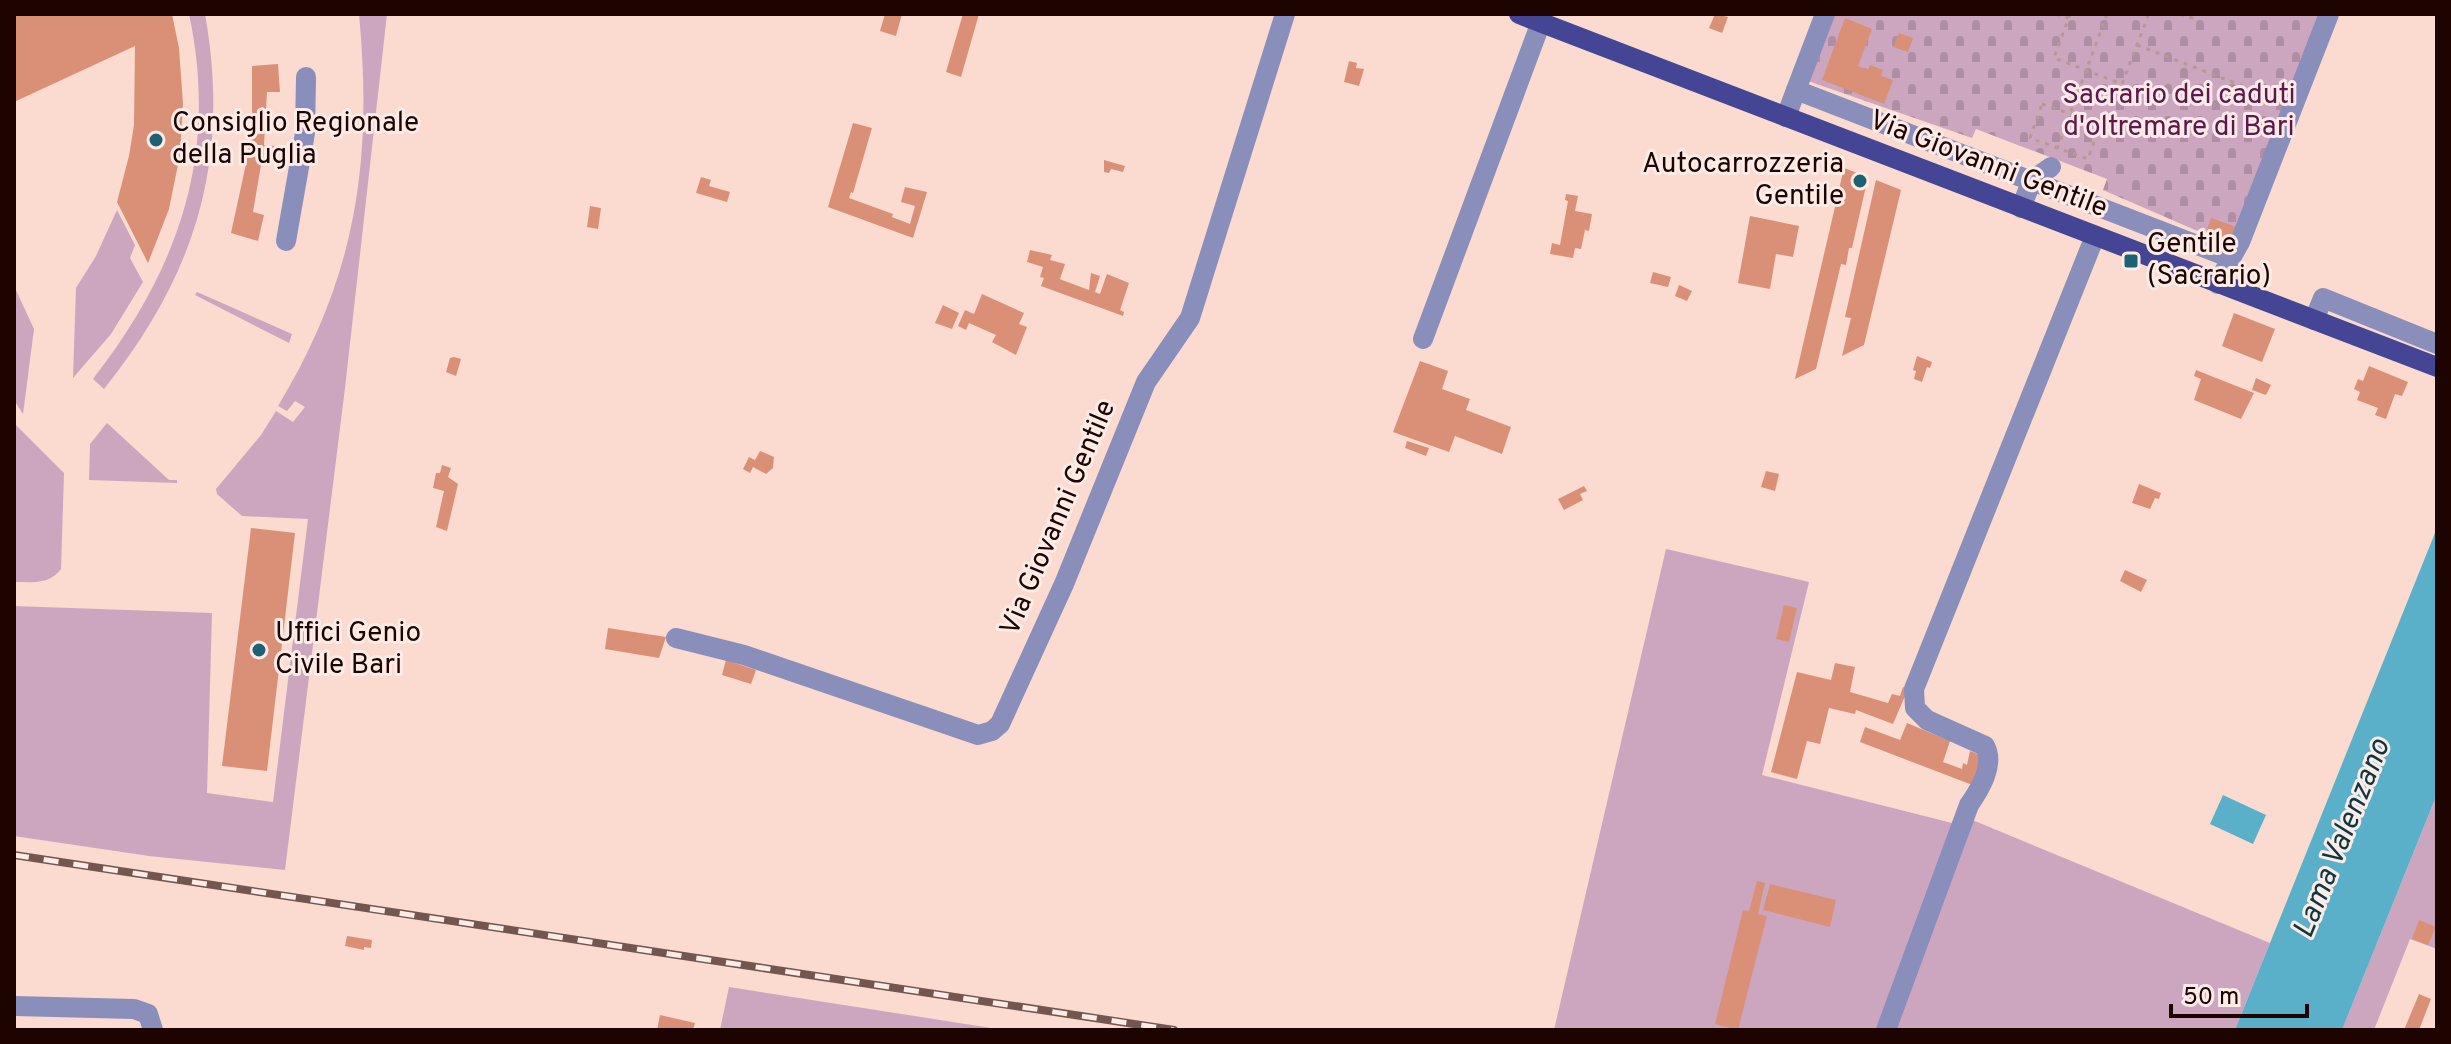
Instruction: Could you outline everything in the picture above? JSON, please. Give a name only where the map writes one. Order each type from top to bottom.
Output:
[{"type":"main road","name":"Via Giovanni Gentile","points":[[1519,14],[2437,367]]},
{"type":"street","name":"Via Giovanni Gentile","points":[[676,638],[744,655],[978,735],[992,731],[1000,724],[1064,584],[1146,382],[1190,318],[1285,14]]},
{"type":"street","points":[[1786,117],[1825,14]]},
{"type":"street","points":[[2218,284],[2240,242],[2329,14]]},
{"type":"street","points":[[1423,339],[1541,22]]},
{"type":"street","points":[[286,241],[305,133],[306,77]]},
{"type":"street","points":[[1796,90],[2231,258]]},
{"type":"street","points":[[1917,167],[1926,140]]},
{"type":"street","points":[[2021,208],[2032,180],[2054,158]]},
{"type":"street","points":[[2130,250],[2140,223]]},
{"type":"street","points":[[1886,1030],[1969,805],[1979,791],[1989,754],[1985,746],[1927,720],[1915,708],[1914,689],[2095,236]]},
{"type":"street","points":[[2314,320],[2323,298],[2437,344]]},
{"type":"street","points":[[14,1006],[134,1009],[148,1014],[153,1030]]},
{"type":"path","points":[[2056,14],[2069,16],[2054,58],[2122,84],[2148,16],[2144,14]]},
{"type":"path","points":[[2054,158],[2107,14]]},
{"type":"path","points":[[2180,14],[2195,19],[2197,14]]},
{"type":"path","points":[[2137,45],[2271,97]]},
{"type":"path","points":[[2042,104],[2070,114],[2100,124],[2088,159],[2054,158],[2030,138],[2042,104]]},
{"type":"green space","points":[[189,14],[205,14],[212,67],[213,118],[209,166],[199,213],[183,258],[162,302],[136,346],[104,389],[93,379],[148,295],[169,252],[184,208],[194,162],[199,115],[197,66]]},
{"type":"green space","points":[[359,14],[387,14],[345,388],[285,870],[149,856],[14,836],[14,606],[212,613],[207,793],[273,802],[308,519],[242,516],[217,494],[216,489],[261,435],[276,411],[293,422],[305,407],[295,401],[287,411],[278,406],[326,311],[342,265],[353,218],[363,120]]},
{"type":"green space","name":"Sacrario dei caduti d'oltremare di Bari","points":[[1831,14],[2323,14],[2232,246],[2103,190],[2107,179],[1976,129],[1972,138],[1805,80]]},
{"type":"green space","points":[[117,210],[135,245],[130,258],[143,282],[111,334],[73,378],[76,288],[96,256]]},
{"type":"green space","points":[[14,286],[34,329],[23,414],[14,400]]},
{"type":"green space","points":[[197,292],[292,334],[289,343],[195,295]]},
{"type":"green space","points":[[14,423],[64,473],[61,569],[40,582],[14,582]]},
{"type":"green space","points":[[107,423],[169,480],[177,480],[177,483],[89,480],[90,444]]},
{"type":"green space","points":[[1666,549],[1809,582],[1762,775],[1956,824],[1879,1030],[1554,1030]]},
{"type":"green space","points":[[2437,794],[2437,949],[2410,939],[2374,1030],[2342,1030]]},
{"type":"green space","points":[[1970,819],[2270,943],[2235,1030],[1891,1030]]},
{"type":"green space","points":[[729,987],[1004,1030],[720,1030]]},
{"type":"water","name":"Lama Valenzano","points":[[2437,528],[2437,794],[2342,1030],[2235,1030]]},
{"type":"water","points":[[2223,795],[2266,815],[2253,844],[2210,824]]},
{"type":"building","name":"Consiglio Regionale della Puglia","points":[[14,14],[172,14],[179,48],[183,104],[180,155],[169,209],[148,263],[117,202],[134,125],[135,46],[14,102]]},
{"type":"building","points":[[885,14],[902,14],[896,36],[880,31]]},
{"type":"building","points":[[963,14],[979,14],[961,77],[946,72]]},
{"type":"building","points":[[1715,14],[1728,17],[1722,33],[1709,28]]},
{"type":"building","points":[[1845,18],[1872,29],[1858,66],[1868,70],[1870,65],[1883,70],[1881,76],[1893,80],[1884,104],[1822,80]]},
{"type":"building","points":[[1899,33],[1913,38],[1908,52],[1893,47]]},
{"type":"building","points":[[1349,61],[1357,63],[1356,68],[1364,69],[1359,86],[1344,82]]},
{"type":"building","points":[[278,64],[280,92],[267,92],[264,145],[276,146],[275,160],[262,159],[253,212],[264,215],[258,241],[231,233],[252,125],[252,66]]},
{"type":"building","points":[[853,123],[872,128],[849,198],[893,214],[892,217],[910,224],[915,206],[901,202],[905,187],[927,192],[913,238],[828,207]]},
{"type":"building","points":[[1104,160],[1125,166],[1123,172],[1111,169],[1109,173],[1104,172]]},
{"type":"building","points":[[1844,168],[1868,177],[1852,248],[1849,248],[1846,265],[1841,264],[1816,369],[1795,379]]},
{"type":"building","points":[[701,177],[711,180],[709,186],[730,192],[727,202],[696,193]]},
{"type":"building","points":[[1876,180],[1901,190],[1864,345],[1842,356],[1851,318],[1845,317]]},
{"type":"building","points":[[1566,194],[1578,196],[1575,211],[1592,214],[1589,231],[1585,230],[1581,249],[1575,248],[1573,258],[1550,254],[1552,243],[1560,245],[1568,201],[1565,200]]},
{"type":"building","points":[[590,206],[601,208],[598,229],[587,227]]},
{"type":"building","points":[[1750,216],[1799,226],[1793,257],[1776,254],[1770,289],[1738,283]]},
{"type":"building","points":[[2211,218],[2239,228],[2233,244],[2206,232]]},
{"type":"building","points":[[1030,250],[1052,255],[1050,260],[1065,264],[1062,280],[1089,290],[1091,273],[1100,276],[1095,292],[1100,294],[1107,274],[1129,283],[1120,310],[1124,312],[1123,316],[1041,286],[1043,267],[1027,262]]},
{"type":"building","points":[[1653,272],[1671,277],[1668,287],[1650,283]]},
{"type":"building","points":[[1679,285],[1692,291],[1687,301],[1675,296]]},
{"type":"building","points":[[982,294],[1024,313],[1019,324],[1027,327],[1016,355],[992,342],[996,335],[969,323],[966,330],[958,326],[965,310],[974,314]]},
{"type":"building","points":[[943,305],[959,313],[952,329],[935,323]]},
{"type":"building","points":[[2234,313],[2275,329],[2262,362],[2222,346]]},
{"type":"building","points":[[1917,356],[1932,362],[1922,382],[1914,379]]},
{"type":"building","points":[[450,358],[461,359],[456,376],[446,372]]},
{"type":"building","points":[[1420,361],[1448,371],[1442,389],[1470,399],[1466,410],[1511,427],[1502,454],[1455,436],[1449,452],[1393,432]]},
{"type":"building","points":[[2369,366],[2408,382],[2402,396],[2395,394],[2386,419],[2375,415],[2378,408],[2357,400],[2360,392],[2354,389],[2358,379],[2363,381]]},
{"type":"building","points":[[2196,370],[2254,393],[2241,419],[2194,400],[2201,379],[2194,376]]},
{"type":"building","points":[[2256,378],[2271,385],[2266,395],[2252,390]]},
{"type":"building","points":[[1407,441],[1429,448],[1426,456],[1405,448]]},
{"type":"building","points":[[760,451],[774,457],[773,468],[766,474],[753,467],[750,473],[743,469],[749,457],[755,460]]},
{"type":"building","points":[[442,465],[451,468],[448,477],[458,484],[447,531],[436,527],[444,491],[433,488],[436,473],[440,473]]},
{"type":"building","points":[[1766,471],[1779,474],[1775,491],[1761,487]]},
{"type":"building","points":[[2139,484],[2161,493],[2150,509],[2132,503]]},
{"type":"building","points":[[1584,486],[1587,491],[1580,494],[1583,500],[1564,510],[1558,499]]},
{"type":"building","name":"Uffici Genio Civile Bari","points":[[251,528],[295,533],[267,771],[222,766]]},
{"type":"building","points":[[2125,570],[2147,580],[2141,592],[2120,581]]},
{"type":"building","points":[[1784,605],[1797,608],[1789,642],[1776,639]]},
{"type":"building","points":[[608,628],[666,637],[659,658],[605,649]]},
{"type":"building","points":[[726,660],[756,670],[751,684],[722,675]]},
{"type":"building","points":[[1835,663],[1855,667],[1850,692],[1888,703],[1892,694],[1900,696],[1903,687],[1908,689],[1893,724],[1856,710],[1855,714],[1829,708],[1820,744],[1807,741],[1797,779],[1771,772],[1797,672],[1831,680]]},
{"type":"building","points":[[1907,723],[1950,741],[1943,762],[1962,769],[1963,763],[1967,765],[1970,751],[1983,756],[1975,786],[1860,742],[1865,727],[1900,740]]},
{"type":"building","points":[[1757,881],[1765,883],[1758,914],[1767,916],[1738,1030],[1715,1024],[1743,910],[1749,911]]},
{"type":"building","points":[[1770,884],[1836,900],[1830,927],[1763,910]]},
{"type":"building","points":[[2419,920],[2436,927],[2428,945],[2412,939]]},
{"type":"building","points":[[347,936],[372,940],[371,948],[364,947],[364,950],[345,946]]},
{"type":"building","points":[[2419,994],[2431,999],[2419,1030],[2404,1030]]},
{"type":"building","points":[[660,1015],[695,1023],[693,1030],[657,1030]]},
{"type":"railway","points":[[14,855],[1174,1030]]},
{"type":"place","name":"Consiglio Regionale della Puglia","points":[[156,140]]},
{"type":"place","name":"Autocarrozzeria Gentile","points":[[1860,181]]},
{"type":"place","name":"Gentile (Sacrario)","points":[[2131,261]]},
{"type":"place","name":"Uffici Genio Civile Bari","points":[[259,650]]}]
